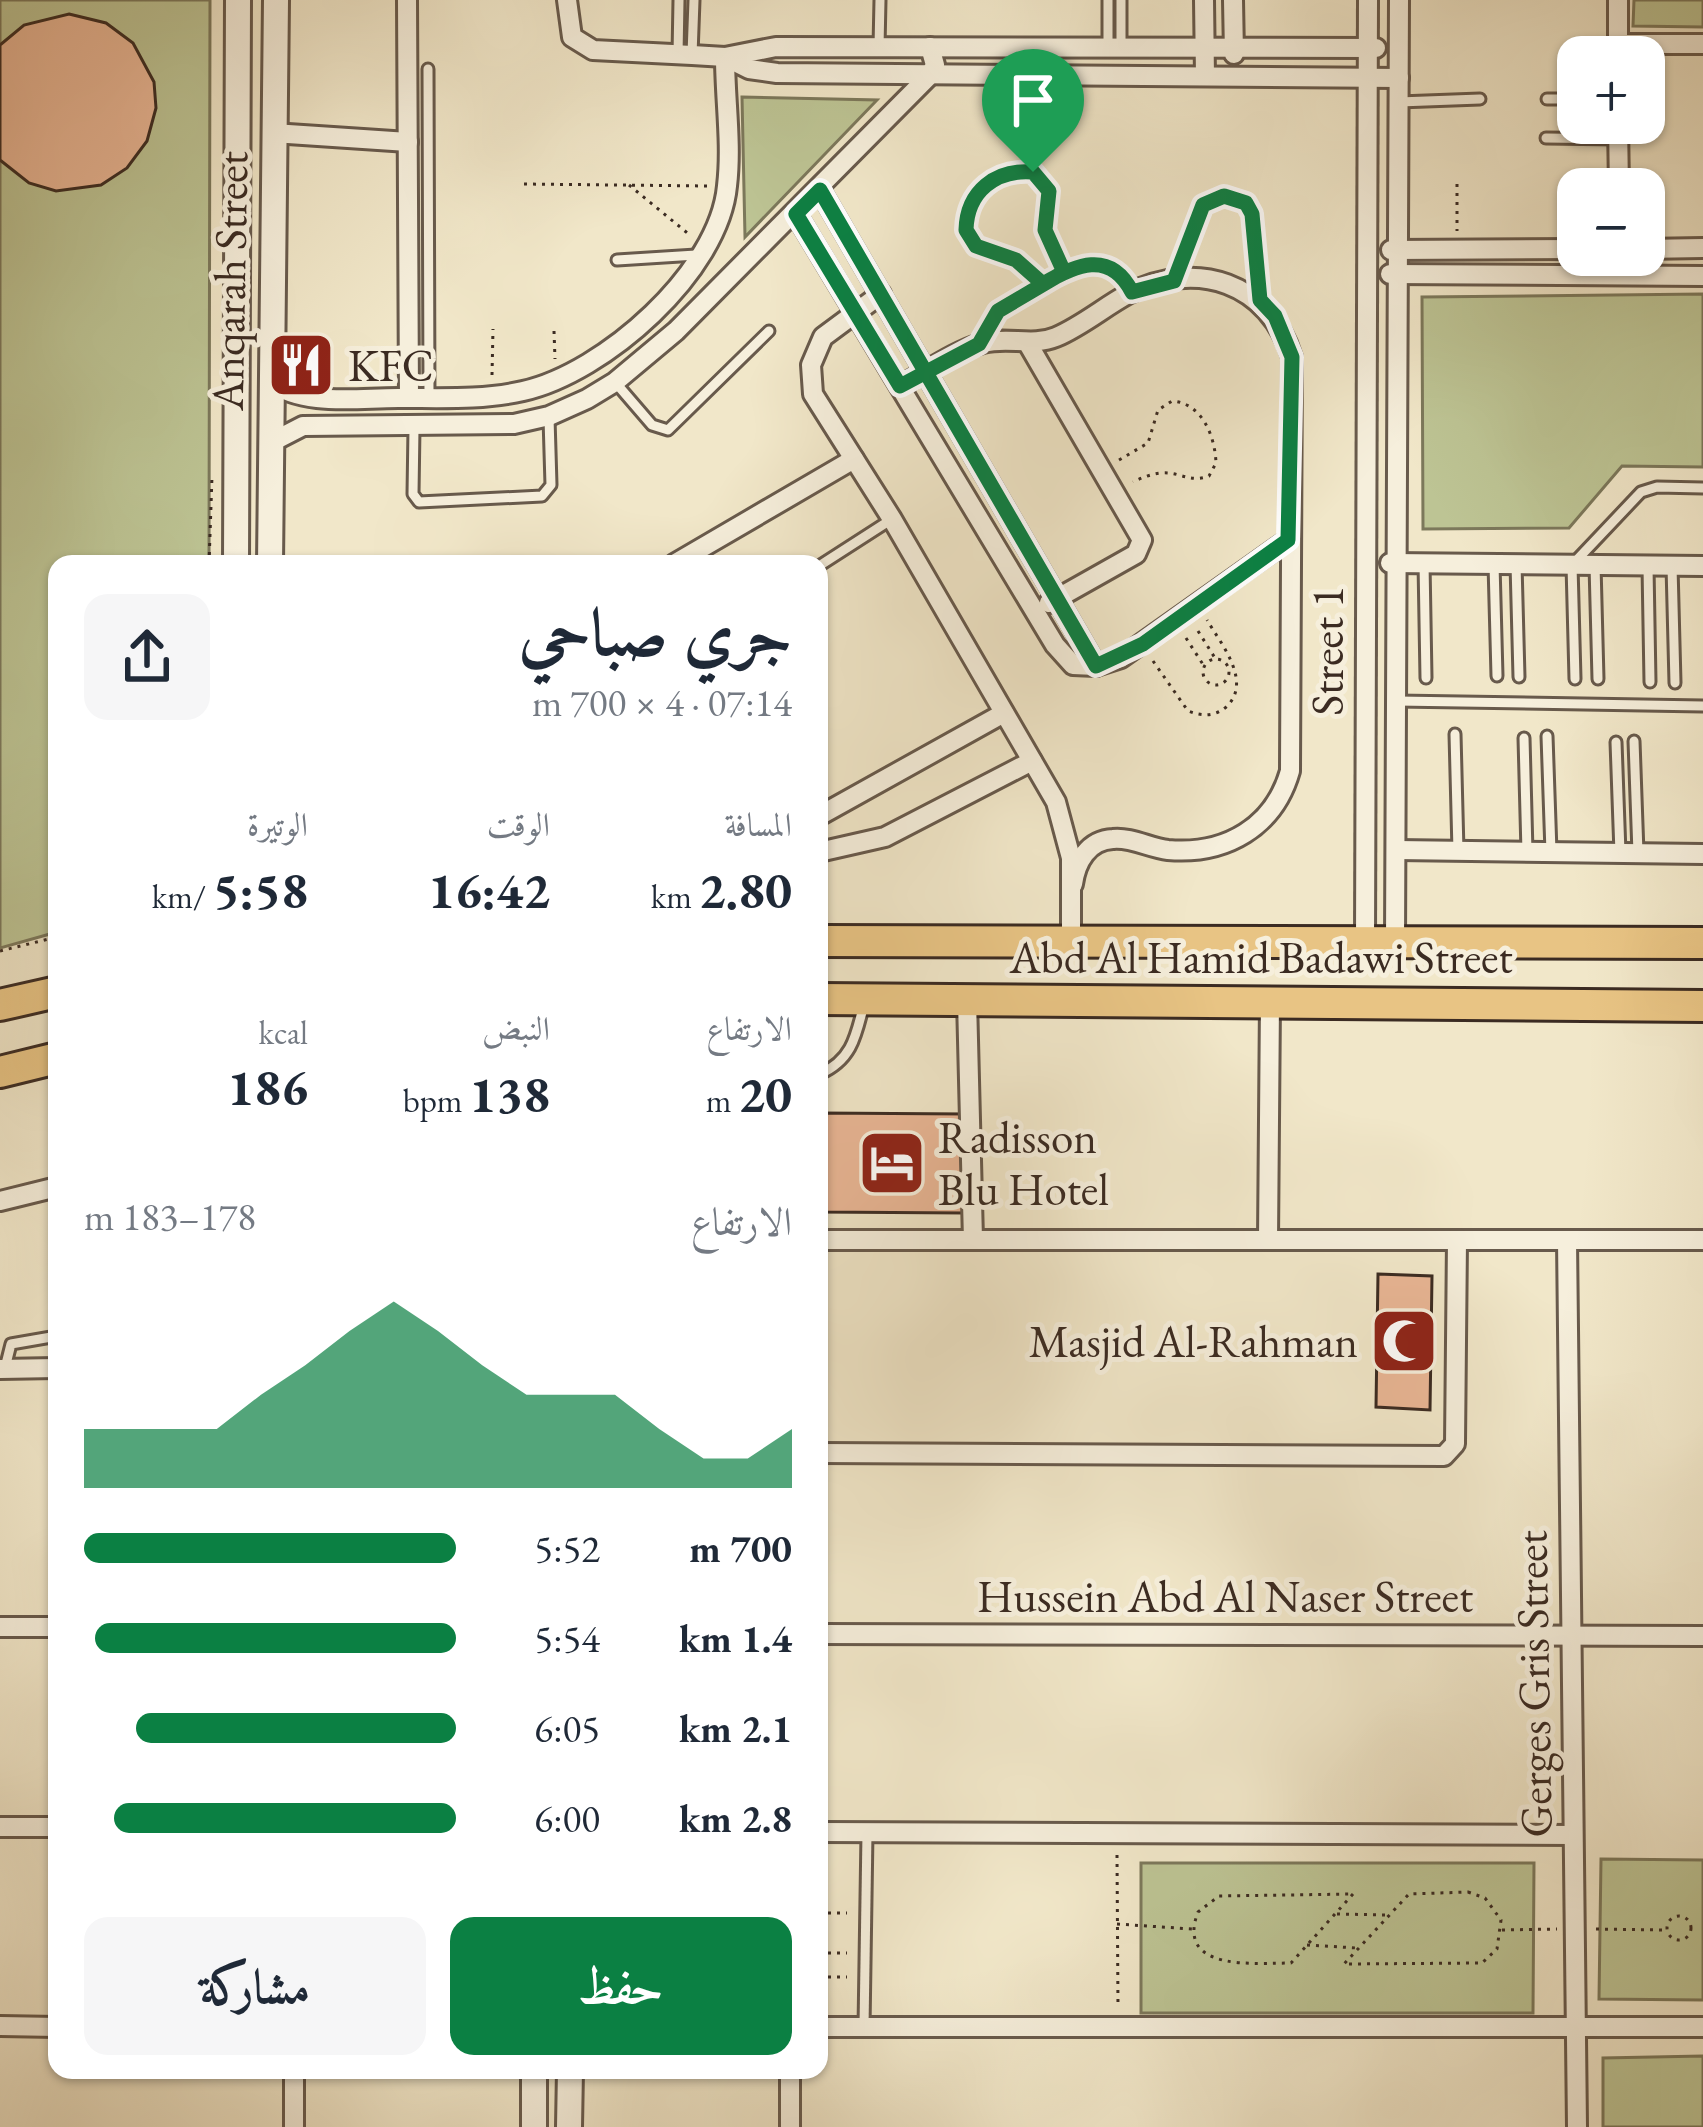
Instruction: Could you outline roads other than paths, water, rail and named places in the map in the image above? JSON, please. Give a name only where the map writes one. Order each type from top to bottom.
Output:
[{"type":"main road","name":"Abd Al Hamid Badawi Street","points":[[828,940],[1703,943]]},
{"type":"main road","points":[[12,1002],[48,990]]},
{"type":"main road","name":"Abd Al Hamid Badawi Street","points":[[828,999],[1703,1006]]},
{"type":"main road","points":[[0,1072],[48,1060]]},
{"type":"street","name":"Anqarah Street","points":[[236,555],[238,0]]},
{"type":"street","name":"Anqarah Street","points":[[270,555],[276,0]]},
{"type":"street","points":[[407,0],[419,398]]},
{"type":"street","points":[[567,0],[569,30],[585,48],[685,55],[724,57],[776,46],[1399,48]]},
{"type":"street","points":[[1204,0],[1205,76]]},
{"type":"street","points":[[1233,0],[1234,76]]},
{"type":"street","name":"Street 1","points":[[1368,0],[1366,563],[1380,942]]},
{"type":"street","name":"Street 1","points":[[1380,942],[1397,850],[1399,0]]},
{"type":"street","points":[[1618,0],[1618,36]]},
{"type":"street","points":[[1665,47],[1703,44]]},
{"type":"street","points":[[269,443],[303,426],[492,427],[549,416],[615,382],[676,331],[930,76],[935,65],[930,47]]},
{"type":"street","points":[[724,57],[763,72],[1399,78]]},
{"type":"street","points":[[269,381],[304,397],[492,395],[556,380],[591,361],[656,309],[704,252],[728,186],[724,57]]},
{"type":"street","points":[[273,133],[408,142]]},
{"type":"street","points":[[820,190],[1096,666]]},
{"type":"street","points":[[796,214],[1035,612],[1072,665],[1096,666],[1143,644],[1288,540]]},
{"type":"street","points":[[1665,249],[1703,248]]},
{"type":"street","points":[[1368,250],[1557,249]]},
{"type":"street","points":[[1368,274],[1557,268]]},
{"type":"street","points":[[1665,271],[1703,276]]},
{"type":"street","points":[[900,386],[979,344],[1055,338],[1132,292],[1174,281],[1219,281],[1260,300],[1275,316],[1292,357],[1290,771],[1276,807],[1247,834],[1210,847],[1168,850],[1111,838],[1096,844],[1075,868],[1071,941]]},
{"type":"street","points":[[880,294],[823,337],[815,350],[810,380],[813,394],[892,519],[1032,761],[1063,821],[1073,884]]},
{"type":"street","points":[[656,309],[676,331]]},
{"type":"street","points":[[1028,343],[1141,535],[1139,550],[1035,612]]},
{"type":"street","points":[[689,555],[854,459]]},
{"type":"street","points":[[1366,563],[1703,566]]},
{"type":"street","points":[[828,811],[1004,713]]},
{"type":"street","points":[[828,850],[885,837],[1032,761]]},
{"type":"street","points":[[1397,850],[1703,854]]},
{"type":"street","points":[[968,1000],[973,1240]]},
{"type":"street","points":[[1268,1240],[1270,1001]]},
{"type":"street","points":[[0,1201],[48,1189]]},
{"type":"street","points":[[828,1240],[1703,1240]]},
{"type":"street","points":[[828,1453],[1444,1456],[1455,1444],[1457,1240]]},
{"type":"street","name":"Gerges Gris Street","points":[[1567,1240],[1577,2127]]},
{"type":"street","points":[[3,1369],[48,1368]]},
{"type":"street","points":[[0,1627],[48,1627]]},
{"type":"street","name":"Hussein Abd Al Naser Street","points":[[828,1634],[1703,1636]]},
{"type":"street","points":[[0,1827],[48,1827]]},
{"type":"street","points":[[828,1832],[1574,1835]]},
{"type":"street","points":[[0,2026],[48,2027]]},
{"type":"street","points":[[828,2027],[1703,2026]]},
{"type":"street","points":[[293,2127],[294,2079]]},
{"type":"street","points":[[534,2079],[534,2127]]},
{"type":"street","points":[[569,2127],[570,2079]]},
{"type":"street","points":[[790,2079],[790,2127]]},
{"type":"lane","points":[[679,0],[685,55]]},
{"type":"lane","points":[[685,55],[694,0]]},
{"type":"lane","points":[[879,46],[880,0]]},
{"type":"lane","points":[[1108,0],[1115,47]]},
{"type":"lane","points":[[1115,47],[1121,0]]},
{"type":"lane","points":[[419,398],[428,70]]},
{"type":"lane","points":[[1399,102],[1480,100]]},
{"type":"lane","points":[[1547,100],[1557,100]]},
{"type":"lane","points":[[1546,138],[1557,137]]},
{"type":"lane","points":[[1174,281],[1203,205],[1212,198],[1236,197],[1252,214],[1260,300]]},
{"type":"lane","points":[[617,260],[704,252]]},
{"type":"lane","points":[[979,344],[998,311],[1078,264],[1100,264],[1119,274],[1132,292]]},
{"type":"lane","points":[[615,382],[652,425],[668,430],[769,332]]},
{"type":"lane","points":[[414,428],[413,491],[419,502],[542,496],[550,485],[549,416]]},
{"type":"lane","points":[[1575,679],[1572,565],[1641,493],[1657,487],[1703,488]]},
{"type":"lane","points":[[828,560],[892,519]]},
{"type":"lane","points":[[1424,563],[1426,678]]},
{"type":"lane","points":[[1494,564],[1498,676]]},
{"type":"lane","points":[[1516,564],[1519,676]]},
{"type":"lane","points":[[1595,565],[1598,679]]},
{"type":"lane","points":[[1648,566],[1650,682]]},
{"type":"lane","points":[[1672,566],[1675,683]]},
{"type":"lane","points":[[1397,701],[1703,706]]},
{"type":"lane","points":[[1455,734],[1458,851]]},
{"type":"lane","points":[[1546,736],[1551,852]]},
{"type":"lane","points":[[1524,738],[1527,852]]},
{"type":"lane","points":[[1616,742],[1629,853]]},
{"type":"lane","points":[[1629,853],[1634,742]]},
{"type":"lane","points":[[828,1070],[853,1046],[866,999]]},
{"type":"lane","points":[[3,1369],[11,1344],[48,1338]]},
{"type":"lane","points":[[864,2027],[867,1833]]},
{"type":"place","name":"KFC","points":[[301,365]]},
{"type":"place","name":"Radisson Blu Hotel","points":[[892,1163]]},
{"type":"place","name":"Masjid Al-Rahman","points":[[1404,1341]]}]
